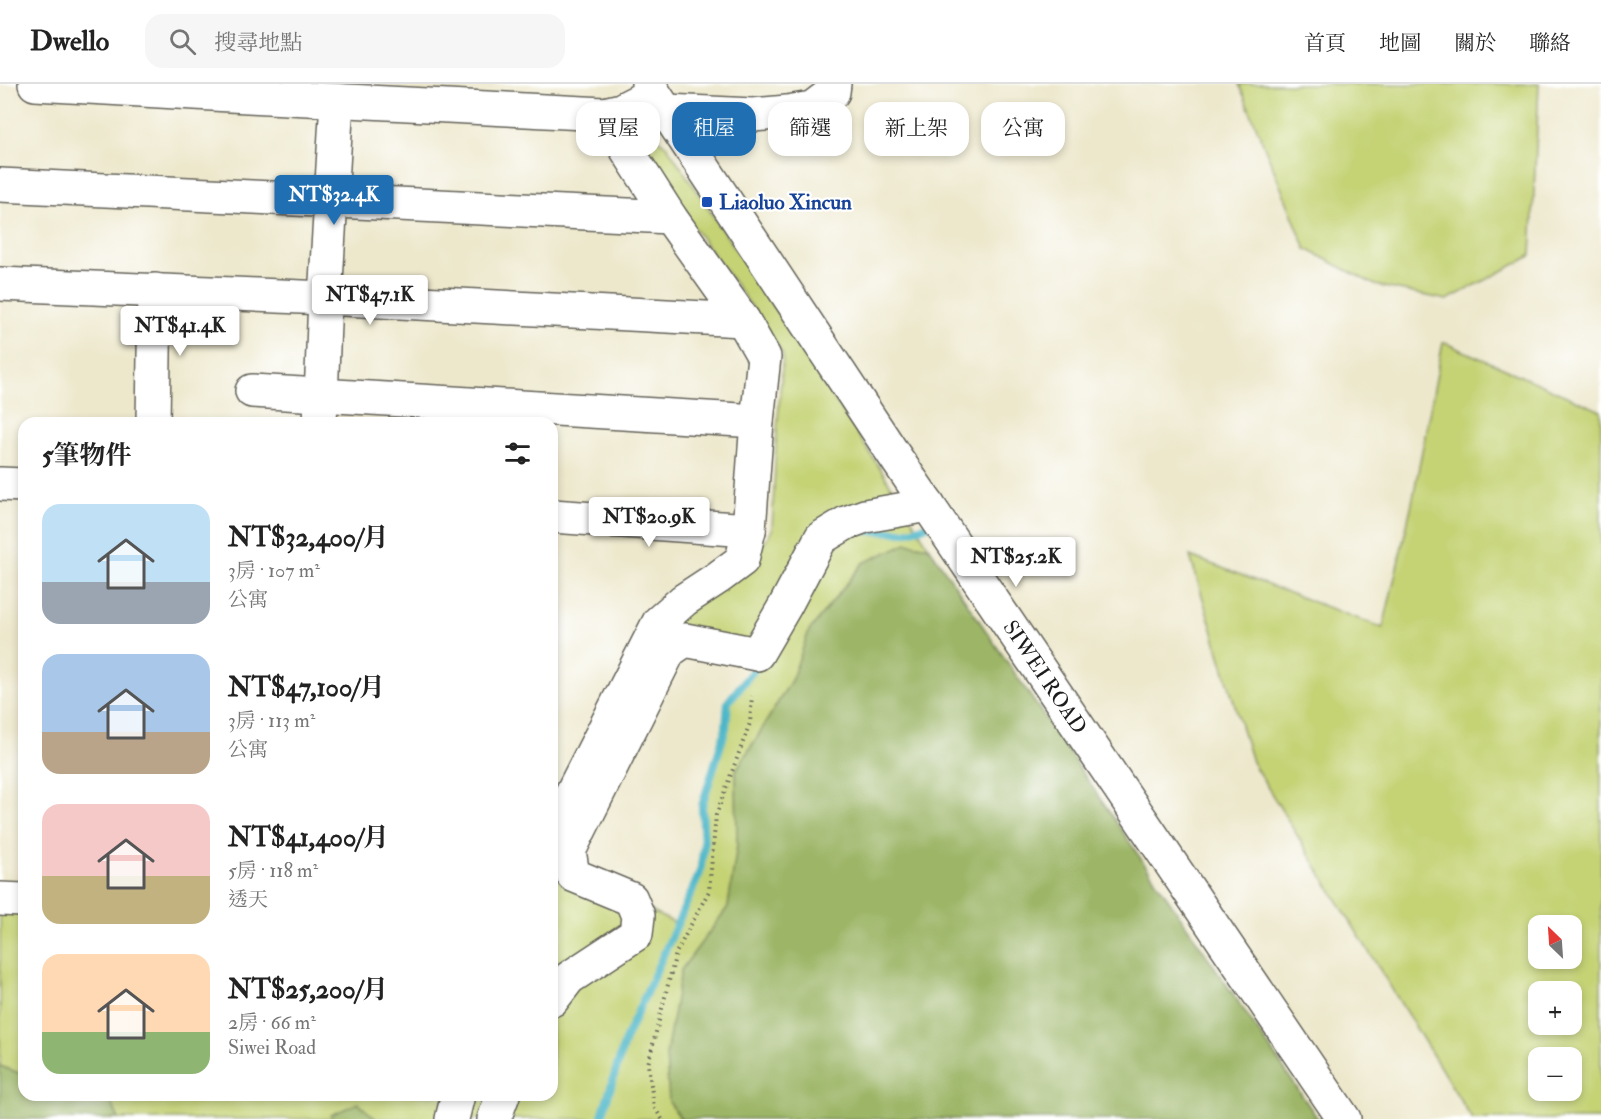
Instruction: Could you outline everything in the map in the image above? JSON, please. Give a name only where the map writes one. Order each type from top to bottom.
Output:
[{"type":"street","points":[[35,84],[248,90],[337,101],[576,113]]},
{"type":"street","points":[[641,102],[656,96],[753,115],[787,112],[812,108],[833,92],[834,84]]},
{"type":"street","name":"SIWEI ROAD","points":[[656,96],[894,455],[1344,1119]]},
{"type":"street","points":[[321,408],[337,101]]},
{"type":"street","points":[[558,820],[659,622],[684,600],[742,560],[749,530],[764,357],[742,320],[670,217],[631,156]]},
{"type":"street","points":[[0,185],[670,217]]},
{"type":"street","points":[[0,284],[742,320]]},
{"type":"street","points":[[153,417],[155,290]]},
{"type":"street","points":[[252,391],[321,408],[757,421]]},
{"type":"street","points":[[0,484],[18,485]]},
{"type":"street","points":[[558,992],[569,978],[636,934],[638,916],[631,899],[573,875],[569,851],[669,651],[685,640],[757,654],[821,538],[846,523],[865,516],[928,504]]},
{"type":"street","points":[[558,516],[749,530]]},
{"type":"street","points":[[0,899],[18,900]]},
{"type":"street","points":[[452,1119],[456,1101]]},
{"type":"street","points":[[494,1119],[501,1101]]},
{"type":"path","points":[[662,1119],[654,1107],[648,1065],[676,953],[709,891],[716,815],[750,723],[752,696]]},
{"type":"green space","points":[[1239,84],[1539,84],[1531,256],[1447,300],[1375,285],[1306,249]]},
{"type":"green space","points":[[660,141],[667,146],[881,470],[929,547],[907,543],[863,564],[809,631],[792,679],[736,770],[737,845],[728,907],[681,970],[669,1102],[681,1119],[464,1119],[468,1101],[558,1101],[558,842],[669,624],[752,562],[772,530],[783,355],[760,318],[646,162],[646,156],[660,156]],"holes":[[[685,640],[758,665],[728,702],[726,728],[702,806],[704,845],[700,873],[677,924],[631,899],[569,851]]]},
{"type":"green space","points":[[1443,342],[1601,411],[1601,1119],[1472,1119],[1252,762],[1190,556],[1383,628],[1412,503]]},
{"type":"green space","points":[[907,543],[929,547],[1318,1119],[681,1119],[669,1102],[666,1055],[681,970],[728,907],[737,845],[736,770],[792,679],[809,631],[863,563]]},
{"type":"green space","points":[[0,907],[18,908],[18,1073],[0,1066]]},
{"type":"green space","points":[[0,1066],[18,1073],[18,1101],[110,1101],[119,1119],[0,1119]]},
{"type":"green space","points":[[110,1101],[443,1101],[440,1119],[376,1119],[358,1104],[332,1115],[331,1119],[119,1119]]},
{"type":"green space","points":[[358,1103],[376,1119],[331,1119],[331,1115]]},
{"type":"waterway","points":[[868,531],[905,532],[930,525]]},
{"type":"waterway","points":[[601,1119],[625,1040],[700,873],[704,845],[702,806],[726,728],[728,702],[760,662]]},
{"type":"place","name":"Liaoluo Xincun","points":[[707,202]]}]
